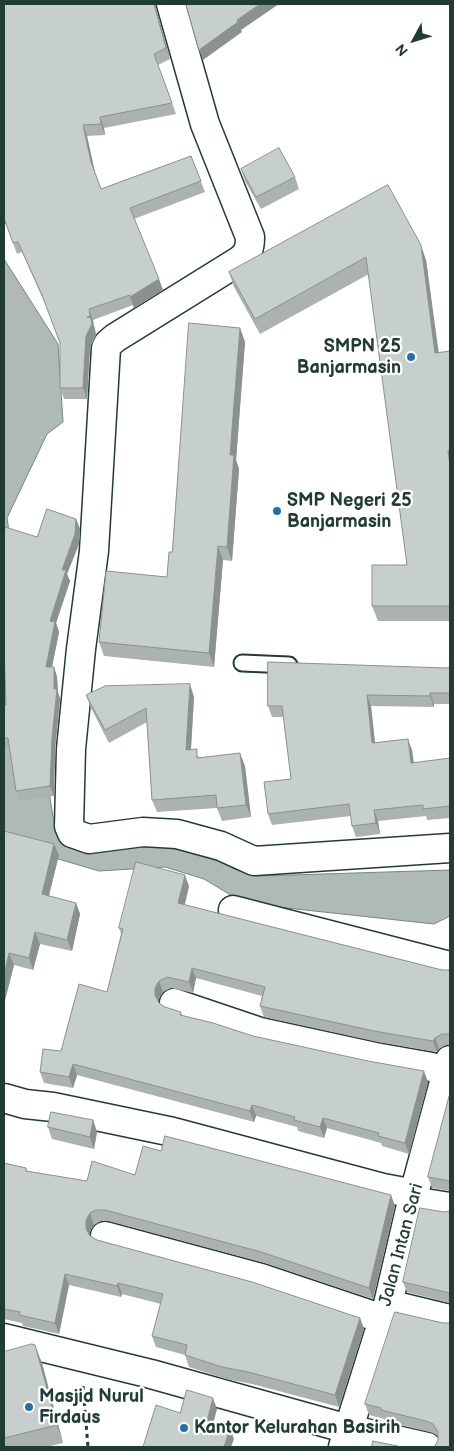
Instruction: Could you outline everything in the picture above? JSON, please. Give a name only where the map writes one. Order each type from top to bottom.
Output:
[{"type":"street","points":[[170,4],[205,124],[250,238],[250,248],[247,254],[239,261],[115,338],[106,348],[94,551],[80,649],[71,749],[69,826],[72,833],[89,839],[143,832],[177,834],[221,846],[254,860],[450,848]]},
{"type":"street","points":[[233,910],[450,966]]},
{"type":"street","points":[[174,1003],[260,1032],[449,1069]]},
{"type":"street","name":"Jalan Intan Sari","points":[[345,1438],[385,1312],[449,1069]]},
{"type":"street","points":[[4,1098],[25,1104],[53,1107],[173,1132],[450,1207]]},
{"type":"street","points":[[105,1236],[385,1312],[450,1319]]},
{"type":"street","points":[[4,1338],[151,1374],[345,1438],[427,1447]]},
{"type":"lane","points":[[242,663],[300,665]]},
{"type":"path","points":[[81,1357],[88,1447]]},
{"type":"shaded area","points":[[4,259],[58,344],[63,422],[47,434],[7,518],[53,817],[62,835],[185,846],[239,871],[258,876],[450,870],[450,916],[434,924],[259,905],[239,900],[204,879],[165,867],[99,871],[4,843]]},
{"type":"building","points":[[4,4],[154,4],[166,48],[154,54],[172,103],[100,117],[101,124],[83,125],[91,162],[101,189],[191,156],[201,181],[130,208],[159,279],[130,297],[130,295],[89,309],[90,316],[87,317],[91,318],[92,324],[86,336],[83,388],[60,388],[60,343],[42,295],[18,242],[13,243],[4,218]]},
{"type":"building","points":[[186,4],[260,4],[199,50]]},
{"type":"building","points":[[279,148],[295,177],[256,197],[241,169]]},
{"type":"building","points":[[388,185],[421,245],[435,353],[450,351],[450,450],[448,450],[450,467],[450,606],[372,606],[372,565],[407,565],[366,257],[255,319],[229,272]]},
{"type":"building","points":[[189,323],[240,328],[230,455],[234,455],[227,547],[218,546],[209,653],[99,642],[106,571],[167,577],[169,552],[172,552]]},
{"type":"building","points":[[47,509],[76,519],[75,534],[62,570],[66,570],[50,621],[55,622],[46,667],[54,667],[54,689],[57,689],[50,786],[16,791],[8,738],[4,738],[4,705],[6,705],[4,534],[5,527],[37,537]]},
{"type":"building","points":[[268,662],[450,667],[450,693],[430,693],[430,696],[367,695],[372,743],[408,739],[411,763],[450,758],[450,806],[423,809],[423,805],[374,810],[376,823],[352,826],[349,804],[268,814],[264,782],[291,779],[282,706],[268,706]]},
{"type":"building","points":[[190,684],[186,750],[197,749],[197,758],[240,753],[246,805],[217,808],[216,795],[152,800],[146,708],[105,730],[86,695],[105,686]]},
{"type":"building","points":[[4,831],[54,844],[42,894],[76,903],[67,940],[35,932],[29,958],[9,953],[4,975]]},
{"type":"building","points":[[136,862],[185,875],[178,903],[442,970],[450,970],[450,1034],[442,1034],[433,1041],[374,1031],[260,1006],[265,987],[192,968],[189,982],[167,977],[159,981],[155,988],[155,995],[159,1003],[181,1012],[180,1015],[253,1036],[424,1071],[405,1143],[378,1136],[379,1133],[323,1118],[320,1127],[294,1120],[295,1117],[252,1105],[250,1111],[73,1064],[69,1077],[40,1072],[43,1049],[61,1051],[79,984],[107,992],[123,929],[119,928]]},
{"type":"building","points":[[450,1093],[450,1181],[428,1177]]},
{"type":"building","points":[[51,1112],[93,1120],[90,1137],[48,1127]]},
{"type":"building","points":[[165,1136],[391,1195],[369,1288],[261,1252],[105,1210],[96,1210],[90,1213],[86,1220],[86,1229],[90,1236],[97,1240],[252,1282],[360,1318],[335,1395],[222,1367],[185,1355],[187,1345],[152,1336],[163,1294],[118,1283],[117,1286],[65,1274],[55,1323],[19,1315],[20,1312],[4,1309],[4,1163],[26,1168],[26,1171],[87,1181],[92,1161],[135,1175],[143,1146],[161,1151]]},
{"type":"building","points":[[420,1208],[444,1212],[450,1211],[450,1293],[403,1282]]},
{"type":"building","points":[[395,1312],[450,1323],[450,1447],[433,1447],[438,1440],[438,1432],[433,1424],[365,1404]]},
{"type":"building","name":"Masjid Nurul Firdaus","points":[[32,1344],[35,1345],[57,1425],[4,1438],[4,1352]]},
{"type":"building","name":"Kantor Kelurahan Basirih","points":[[187,1390],[213,1398],[207,1421],[230,1428],[224,1447],[143,1447],[156,1405],[180,1413]]},
{"type":"building","points":[[373,1441],[402,1447],[372,1447]]},
{"type":"place","name":"SMPN 25 Banjarmasin","points":[[411,357]]},
{"type":"place","name":"SMP Negeri 25 Banjarmasin","points":[[277,511]]},
{"type":"place","name":"Masjid Nurul Firdaus","points":[[29,1407]]},
{"type":"place","name":"Kantor Kelurahan Basirih","points":[[184,1428]]}]
